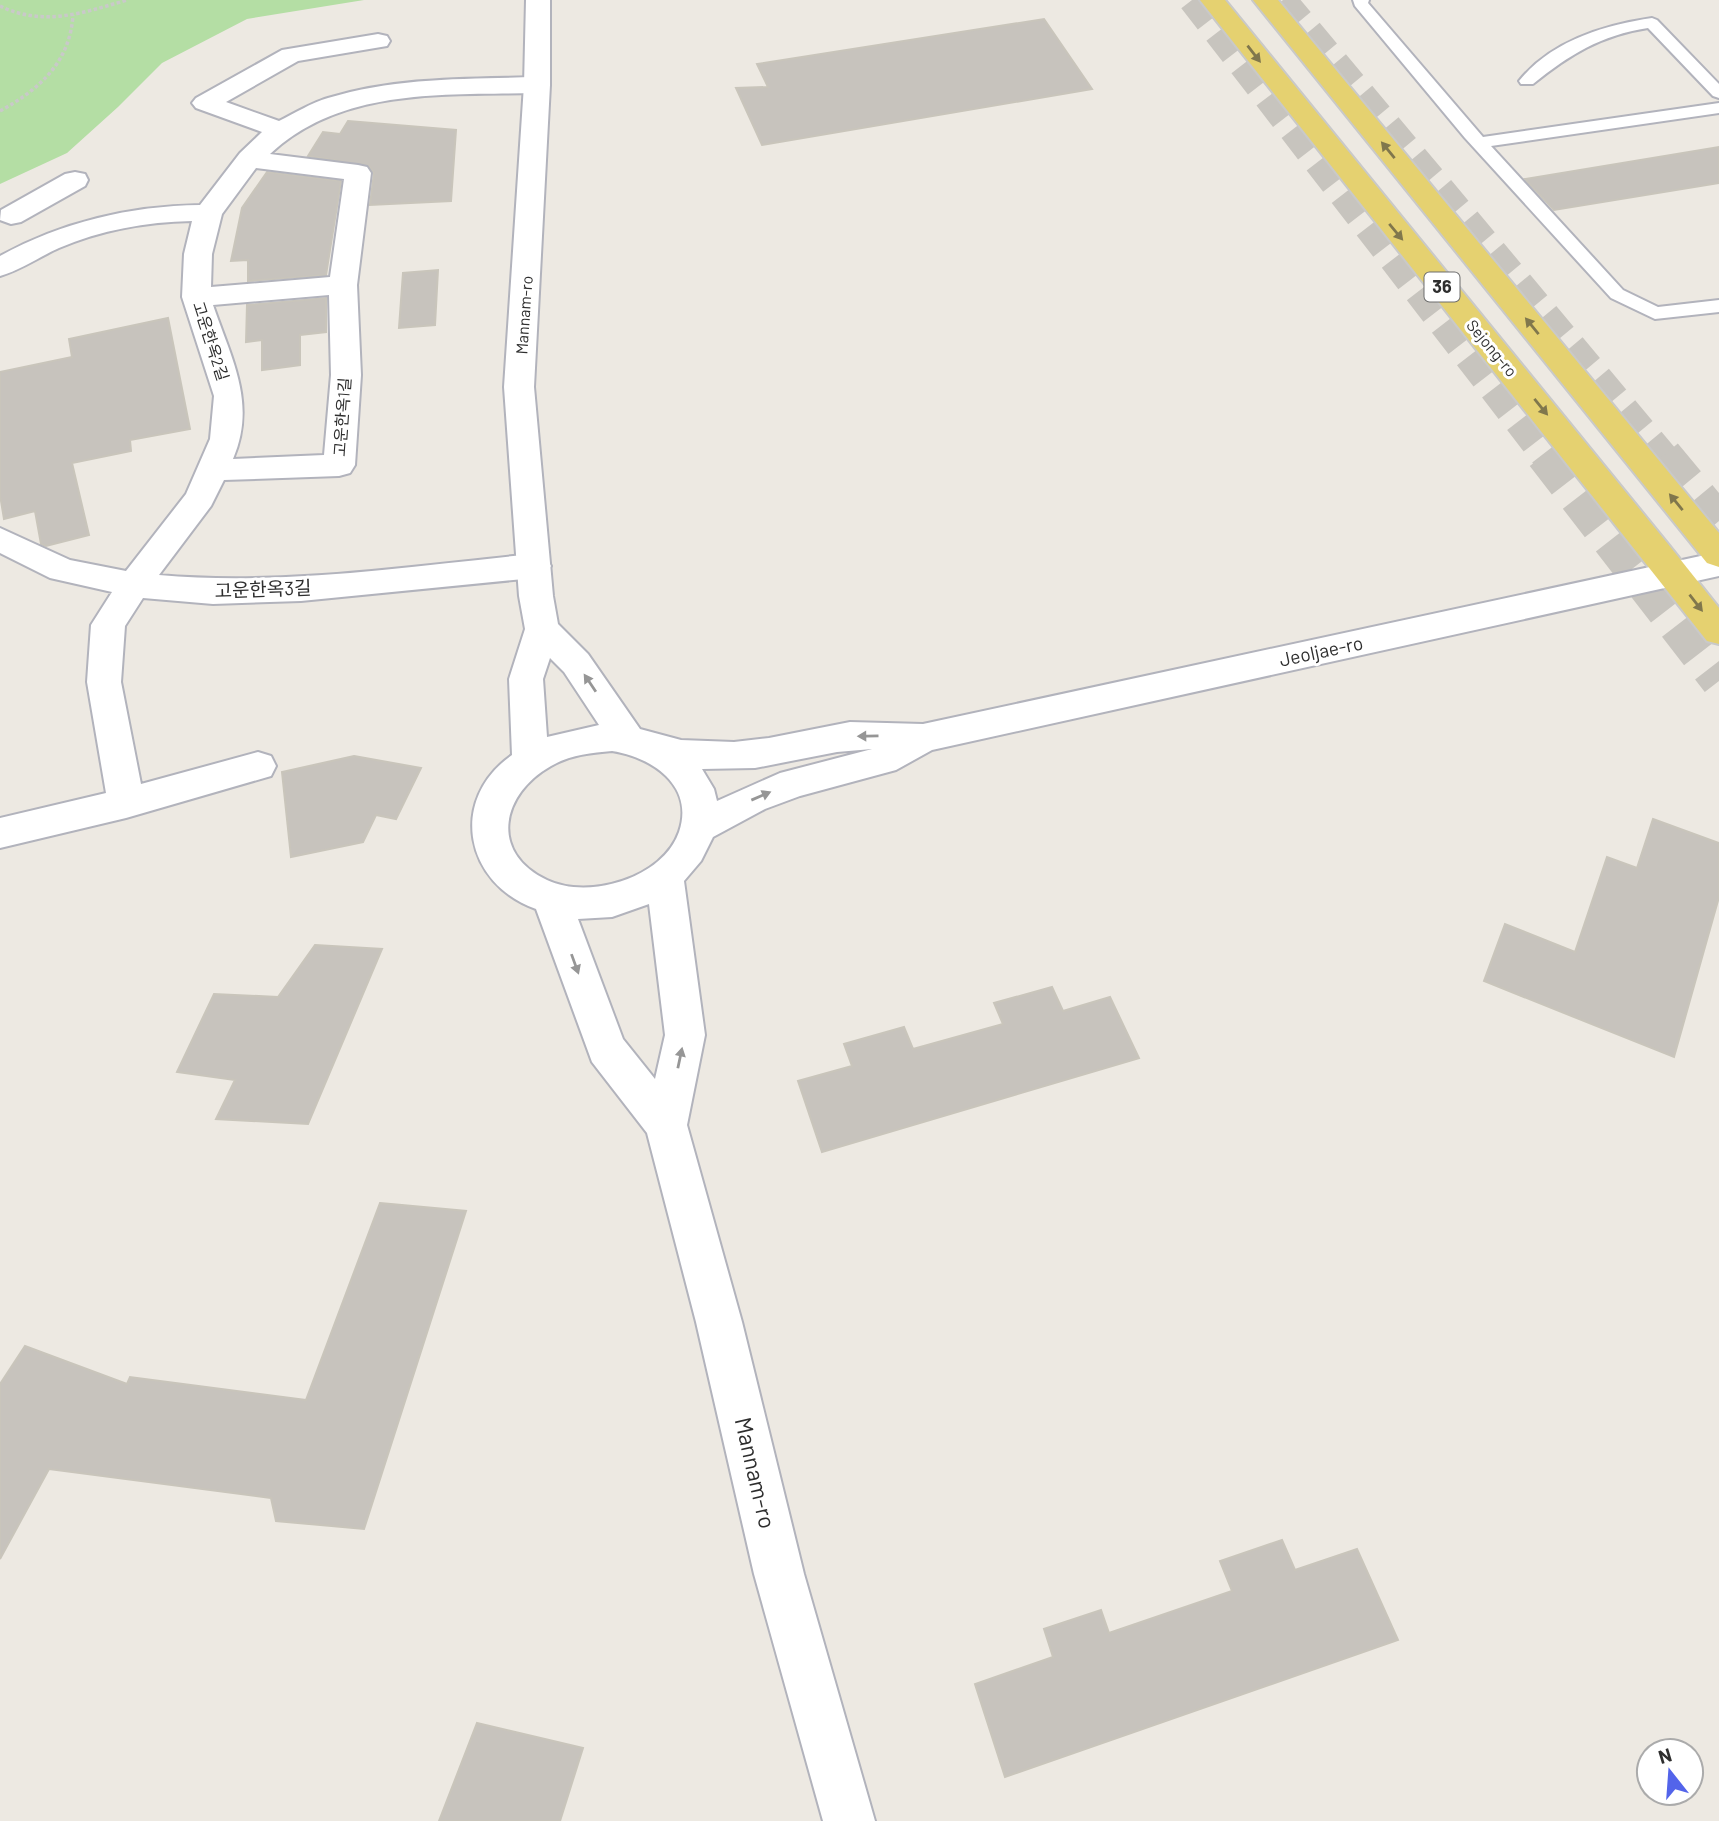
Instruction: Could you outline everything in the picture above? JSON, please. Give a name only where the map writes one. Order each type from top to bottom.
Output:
[{"type":"main road","name":"Sejong-ro","points":[[1212,0],[1367,197],[1545,412],[1719,632]]},
{"type":"main road","name":"36","points":[[1265,0],[1719,555]]},
{"type":"street","name":"Mannam-ro","points":[[538,0],[537,85],[519,387],[542,629]]},
{"type":"street","points":[[280,130],[205,103],[291,55],[378,41]]},
{"type":"street","name":"고운한옥2길","points":[[126,803],[104,682],[108,625],[134,585],[200,498],[226,439],[229,396],[196,297],[198,254],[208,213],[249,159],[280,130],[334,104],[384,92],[441,87],[537,85]]},
{"type":"street","name":"고운한옥1길","points":[[214,470],[339,465],[346,375],[343,285],[358,173],[249,159]]},
{"type":"street","points":[[36,246],[6,210],[75,180]]},
{"type":"street","points":[[0,267],[36,246],[108,221],[176,213],[208,213]]},
{"type":"street","points":[[196,297],[343,285]]},
{"type":"street","name":"고운한옥3길","points":[[0,538],[62,570],[134,585],[214,592],[301,589],[534,566]]},
{"type":"street","name":"Jeoljae-ro","points":[[923,738],[1719,564]]},
{"type":"street","points":[[530,760],[526,679],[542,629],[576,663],[644,745],[681,766],[694,786],[700,810],[700,827],[689,853],[665,878],[639,892],[611,901],[581,904],[552,900],[522,886],[500,864],[490,837],[492,809],[506,782],[530,760],[561,744],[595,737],[644,745],[753,755],[863,735],[923,738]]},
{"type":"street","points":[[700,827],[752,799],[793,783],[883,760],[923,738]]},
{"type":"street","points":[[0,833],[126,803],[258,766]]},
{"type":"street","points":[[665,878],[685,1035],[666,1125]]},
{"type":"street","points":[[552,900],[606,1049],[666,1125]]},
{"type":"street","name":"Mannam-ro","points":[[666,1125],[719,1322],[779,1574],[849,1821]]},
{"type":"lane","points":[[1361,0],[1360,3],[1479,143],[1617,294],[1655,313],[1719,306]]},
{"type":"lane","points":[[1527,81],[1569,47],[1616,27],[1652,23],[1719,93]]},
{"type":"lane","points":[[1479,143],[1719,108]]},
{"type":"path","points":[[0,6],[27,19],[73,15],[127,0]]},
{"type":"path","points":[[0,111],[49,80],[63,57],[74,28],[73,15]]},
{"type":"green space","points":[[0,0],[364,0],[247,19],[162,63],[67,153],[0,184]]},
{"type":"building","points":[[1044,19],[1092,89],[762,145],[736,88],[768,87],[757,64]]},
{"type":"building","points":[[348,121],[456,130],[451,201],[370,205],[374,173],[369,166],[308,156],[323,132],[340,134]]},
{"type":"building","points":[[1719,147],[1719,183],[1554,210],[1525,179]]},
{"type":"building","points":[[267,172],[341,181],[326,275],[248,281],[248,260],[231,261],[242,208]]},
{"type":"building","points":[[438,270],[435,325],[399,328],[403,273]]},
{"type":"building","points":[[326,298],[326,332],[300,335],[300,365],[262,370],[262,340],[246,342],[247,305]]},
{"type":"building","points":[[168,318],[190,429],[130,440],[131,451],[72,463],[89,535],[46,546],[41,544],[35,511],[4,519],[0,495],[0,372],[72,357],[69,339]]},
{"type":"building","points":[[354,756],[421,768],[396,819],[376,815],[363,842],[291,857],[282,772]]},
{"type":"building","points":[[1653,819],[1719,843],[1719,897],[1674,1057],[1484,981],[1505,924],[1575,952],[1607,857],[1637,868]]},
{"type":"building","points":[[315,945],[382,949],[308,1124],[216,1119],[235,1080],[177,1072],[214,994],[278,997]]},
{"type":"building","points":[[1052,987],[1063,1011],[1110,997],[1139,1058],[822,1152],[798,1081],[852,1066],[844,1044],[904,1027],[913,1049],[1003,1024],[994,1003]]},
{"type":"building","points":[[380,1203],[466,1211],[364,1529],[276,1521],[271,1498],[49,1469],[0,1559],[0,1384],[25,1346],[127,1384],[130,1377],[306,1400]]},
{"type":"building","points":[[1282,1540],[1295,1570],[1357,1549],[1398,1640],[1005,1777],[975,1684],[1053,1657],[1044,1629],[1101,1610],[1109,1633],[1232,1591],[1220,1561]]},
{"type":"building","points":[[477,1723],[583,1748],[560,1821],[439,1821]]},
{"type":"tunnel","points":[[1192,0],[1545,457]]},
{"type":"tunnel","points":[[1283,0],[1665,457]]},
{"type":"tunnel","points":[[1544,455],[1719,681]]},
{"type":"tunnel","points":[[1664,455],[1719,521]]}]
